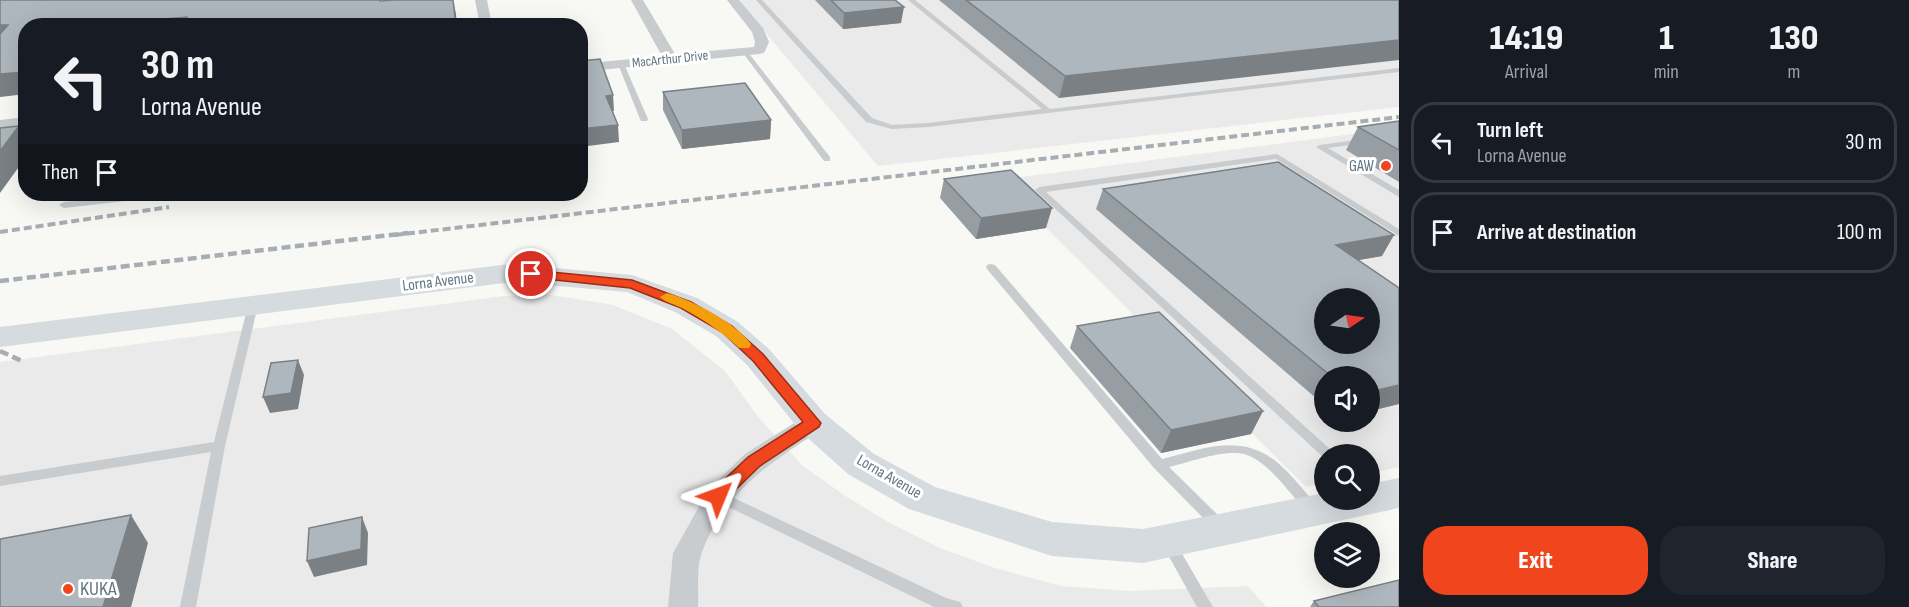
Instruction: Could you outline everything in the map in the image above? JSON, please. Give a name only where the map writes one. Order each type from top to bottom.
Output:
[{"type":"street","points":[[481,0],[484,18]]},
{"type":"street","points":[[637,0],[671,59]]},
{"type":"street","points":[[733,0],[758,31],[762,42],[752,51]]},
{"type":"street","name":"MacArthur Drive","points":[[588,67],[752,51]]},
{"type":"street","points":[[0,125],[18,123]]},
{"type":"street","name":"Lorna Avenue","points":[[0,337],[511,273],[632,284],[686,305],[727,329],[758,357],[813,423],[861,464],[923,498],[1052,539],[1143,546],[1318,510]]},
{"type":"street","points":[[683,607],[687,553],[718,496],[754,461],[813,423]]},
{"type":"lane","points":[[759,0],[860,111],[869,120],[879,125],[906,127],[1399,70]]},
{"type":"lane","points":[[911,0],[1047,110]]},
{"type":"lane","points":[[752,51],[827,159]]},
{"type":"lane","points":[[621,64],[644,119]]},
{"type":"lane","points":[[1376,139],[1320,147],[1399,194]]},
{"type":"lane","points":[[1316,444],[1039,190],[1277,156],[1399,233]]},
{"type":"lane","points":[[64,205],[99,201]]},
{"type":"lane","points":[[990,267],[1159,465],[1224,530]]},
{"type":"lane","points":[[188,607],[219,446],[254,305]]},
{"type":"lane","points":[[0,481],[219,446]]},
{"type":"lane","points":[[1159,465],[1233,449],[1246,450],[1260,457],[1279,472],[1314,511]]},
{"type":"lane","points":[[718,496],[943,604],[955,607]]},
{"type":"lane","points":[[1167,541],[1205,607]]},
{"type":"shaded area","points":[[738,0],[1399,0],[1399,107],[878,166]]},
{"type":"shaded area","points":[[1399,128],[1399,467],[1380,471],[1380,444],[1314,444],[1314,485],[1306,487],[998,180]]},
{"type":"shaded area","points":[[545,294],[613,305],[672,329],[725,371],[758,417],[803,466],[888,522],[940,548],[995,568],[1061,586],[1129,591],[1248,586],[1266,607],[0,607],[0,362],[504,296]]},
{"type":"building","points":[[0,0],[453,0],[455,18],[18,18],[18,73],[0,74],[0,34],[8,25],[0,25]]},
{"type":"building","points":[[831,0],[895,0],[904,7],[844,13]]},
{"type":"building","points":[[966,0],[1399,0],[1399,40],[1065,76]]},
{"type":"building","points":[[600,59],[613,95],[606,96],[618,125],[588,128],[588,60]]},
{"type":"building","points":[[745,83],[771,120],[682,130],[663,92]]},
{"type":"building","points":[[1399,121],[1399,150],[1358,127]]},
{"type":"building","points":[[18,126],[0,151],[0,128]]},
{"type":"building","points":[[1278,162],[1394,235],[1336,245],[1399,288],[1399,385],[1380,390],[1380,366],[1319,366],[1103,189]]},
{"type":"building","points":[[1011,170],[1052,208],[981,218],[944,179]]},
{"type":"building","points":[[1159,312],[1263,411],[1171,430],[1077,326]]},
{"type":"building","points":[[298,360],[291,393],[263,397],[271,363]]},
{"type":"building","points":[[131,515],[103,607],[0,607],[0,539]]},
{"type":"building","points":[[362,517],[361,549],[307,561],[309,528]]},
{"type":"building","points":[[1399,580],[1399,607],[1319,607],[1314,601],[1367,588],[1380,588],[1380,585]]},
{"type":"railway","points":[[395,235],[1399,117]]},
{"type":"railway","points":[[0,232],[169,207]]},
{"type":"railway","points":[[0,281],[408,233]]},
{"type":"railway","points":[[0,351],[24,362]]},
{"type":"slow traffic","points":[[667,297],[686,305],[727,329],[744,344]]},
{"type":"place","name":"GAW","points":[[1386,166]]},
{"type":"place","name":"KUKA","points":[[68,589]]},
{"type":"route","points":[[531,274],[632,284],[686,305],[727,329],[758,357],[813,423],[754,461],[718,496]]}]
